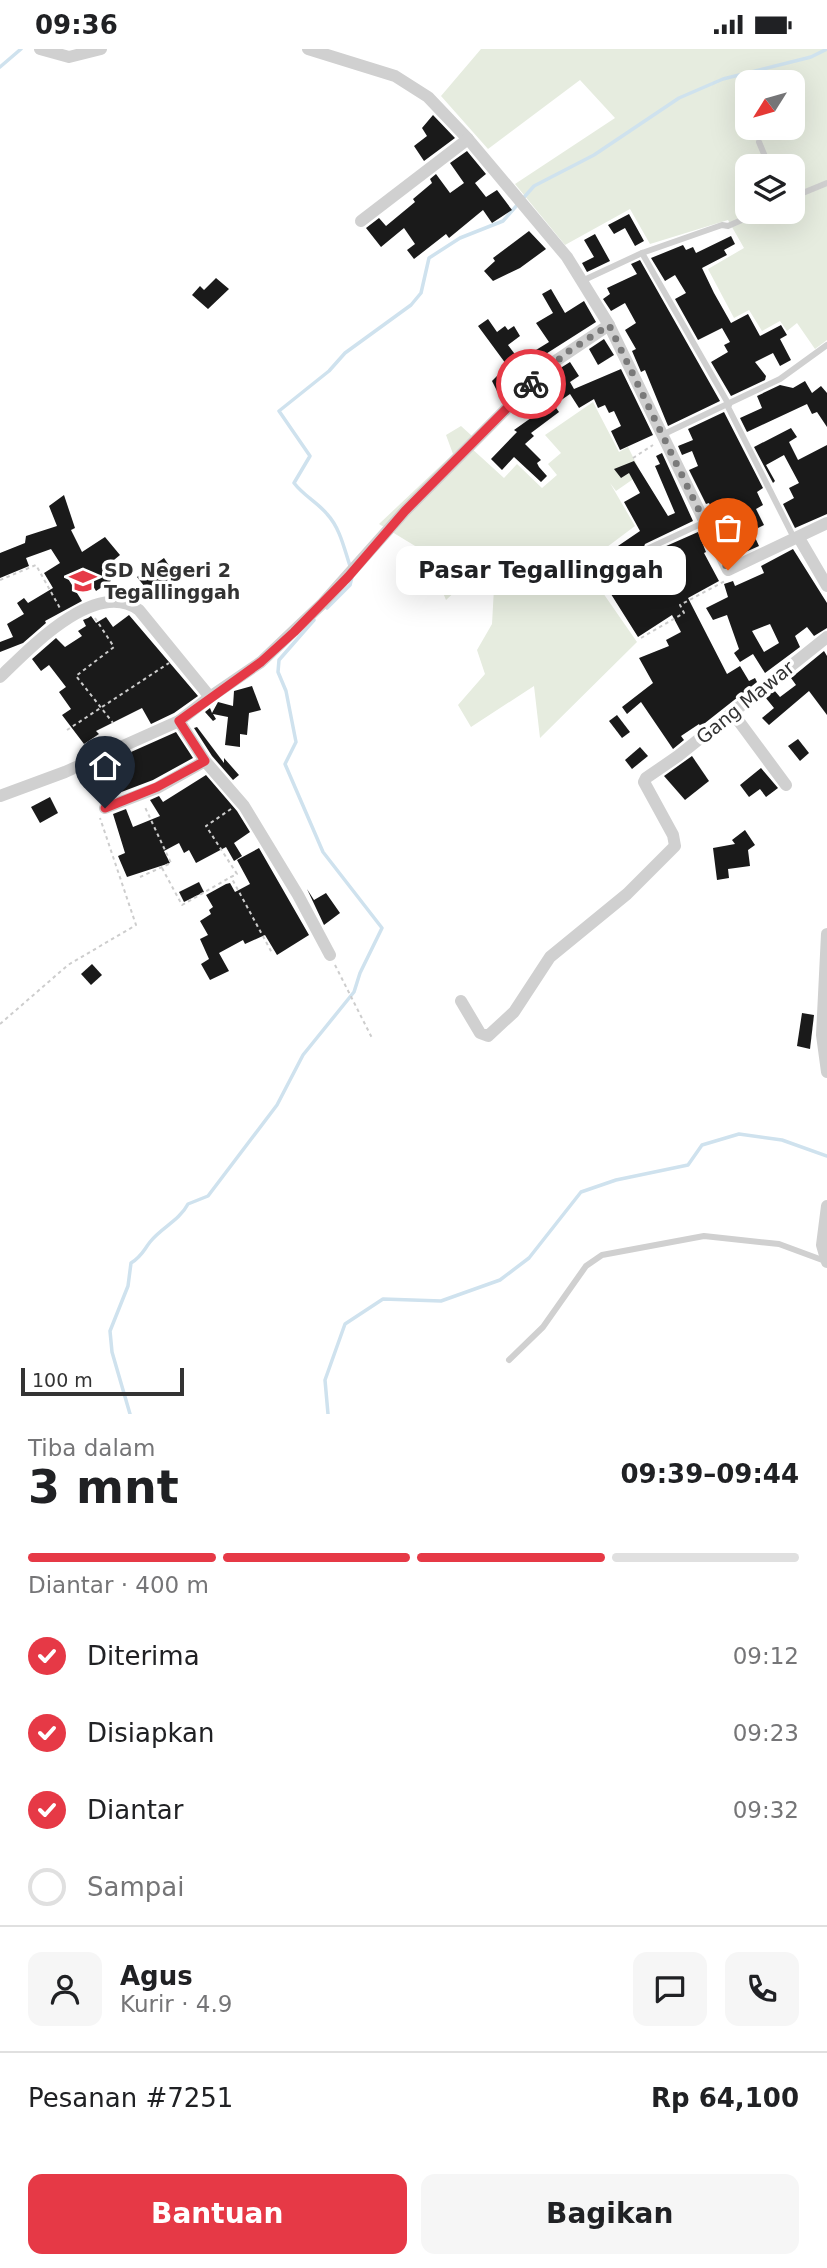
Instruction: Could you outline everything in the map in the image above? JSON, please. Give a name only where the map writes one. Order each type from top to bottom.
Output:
[{"type":"street","points":[[40,49],[69,57],[101,49]]},
{"type":"street","points":[[308,49],[377,69],[413,86],[428,97],[468,139],[528,209],[584,280],[609,325],[728,570],[827,523]]},
{"type":"street","points":[[360,221],[468,139]]},
{"type":"street","points":[[0,796],[65,772],[179,721],[261,662],[348,577],[405,511],[464,455],[539,376],[566,353],[609,325]]},
{"type":"street","points":[[797,539],[827,586]]},
{"type":"street","points":[[0,677],[67,620],[116,600],[128,602],[180,656],[210,697]]},
{"type":"street","name":"Gang Mawar","points":[[461,1000],[480,1033],[488,1036],[495,1032],[514,1012],[550,957],[627,894],[675,846],[673,835],[644,782],[827,637]]},
{"type":"street","points":[[732,712],[786,785]]},
{"type":"street","points":[[179,721],[205,761],[240,802],[298,895],[330,955]]},
{"type":"street","points":[[105,808],[139,795],[205,761]]},
{"type":"street","points":[[827,934],[821,1035],[827,1072]]},
{"type":"street","points":[[827,1206],[822,1245],[827,1262]]},
{"type":"lane","points":[[759,142],[764,154]]},
{"type":"lane","points":[[805,192],[827,183]]},
{"type":"lane","points":[[584,280],[642,253],[722,225],[735,223]]},
{"type":"lane","points":[[642,253],[728,405],[797,539]]},
{"type":"lane","points":[[665,437],[780,379],[827,345]]},
{"type":"lane","points":[[657,567],[647,549],[705,522]]},
{"type":"lane","points":[[509,1360],[543,1327],[586,1266],[602,1255],[704,1236],[779,1244],[827,1262]]},
{"type":"path","points":[[633,458],[665,437]]},
{"type":"path","points":[[0,580],[36,565],[67,620]]},
{"type":"path","points":[[641,638],[684,613],[680,605],[726,580],[728,570]]},
{"type":"path","points":[[89,609],[114,647],[76,676],[113,723]]},
{"type":"path","points":[[68,730],[180,656]]},
{"type":"path","points":[[139,795],[171,863],[140,877]]},
{"type":"path","points":[[162,867],[182,905],[237,874],[206,826],[240,802]]},
{"type":"path","points":[[0,1024],[68,965],[136,925],[101,822],[101,813],[105,808]]},
{"type":"path","points":[[231,877],[272,953]]},
{"type":"path","points":[[330,955],[372,1038]]},
{"type":"shaded area","points":[[481,49],[827,49],[827,340],[815,349],[797,323],[787,331],[780,321],[762,331],[749,310],[734,318],[708,269],[744,248],[728,220],[650,244],[630,209],[565,245],[515,184],[615,118],[580,80],[488,149],[441,96]]},
{"type":"shaded area","points":[[593,402],[619,452],[628,447],[640,471],[639,475],[616,491],[610,483],[635,526],[595,556],[596,559],[585,567],[637,642],[540,738],[534,686],[471,727],[458,705],[485,674],[477,650],[492,624],[494,588],[474,574],[446,600],[434,571],[420,549],[379,524],[453,454],[446,435],[461,426],[472,436],[470,447],[504,478],[517,464],[542,488],[557,475],[548,464],[561,453],[545,435]]},
{"type":"building","points":[[433,115],[455,138],[424,161],[414,146],[427,136],[422,128]]},
{"type":"building","points":[[467,151],[486,174],[475,183],[486,197],[497,190],[512,210],[492,223],[483,210],[449,238],[446,234],[414,259],[407,250],[415,244],[404,228],[381,247],[366,228],[379,218],[386,226],[415,202],[413,199],[432,183],[430,179],[436,174],[450,193],[464,183],[450,163]]},
{"type":"building","points":[[629,214],[644,241],[635,246],[625,228],[614,234],[608,225]]},
{"type":"building","points":[[529,231],[546,249],[520,268],[493,281],[484,271],[495,261],[493,258]]},
{"type":"building","points":[[595,234],[610,261],[587,272],[582,263],[594,257],[584,240]]},
{"type":"building","points":[[731,236],[735,244],[724,250],[727,255],[702,268],[714,293],[731,323],[748,314],[760,336],[781,325],[787,335],[780,339],[791,360],[780,366],[773,353],[755,362],[766,376],[765,380],[731,396],[711,362],[728,352],[724,345],[730,342],[722,328],[698,340],[675,299],[686,293],[675,275],[665,281],[651,258],[683,245],[686,250],[693,247],[696,253]]},
{"type":"building","points":[[640,260],[720,401],[668,426],[645,370],[641,372],[632,351],[636,349],[625,330],[636,323],[625,303],[611,311],[603,299],[610,294],[607,288],[637,274],[631,264]]},
{"type":"building","points":[[216,278],[229,289],[208,309],[192,295],[200,286],[204,290]]},
{"type":"building","points":[[551,289],[565,313],[584,301],[596,322],[541,357],[536,350],[549,342],[536,323],[553,313],[542,294]]},
{"type":"building","points":[[488,319],[497,332],[505,326],[508,330],[514,326],[520,336],[508,345],[517,357],[506,364],[478,326]]},
{"type":"building","points":[[604,339],[614,355],[598,365],[589,349]]},
{"type":"building","points":[[570,362],[579,376],[570,382],[574,389],[621,369],[653,435],[620,450],[611,431],[621,426],[614,411],[609,413],[605,405],[598,408],[594,399],[579,408],[570,394],[554,405],[559,412],[531,433],[534,436],[525,444],[541,460],[537,463],[547,476],[541,482],[514,457],[502,470],[491,459],[517,432],[514,430],[545,408],[534,394],[541,386],[545,391],[565,378],[559,369]]},
{"type":"building","points":[[507,366],[517,386],[502,401],[492,381]]},
{"type":"building","points":[[805,381],[812,393],[821,386],[827,393],[827,427],[817,412],[812,414],[807,404],[747,432],[740,418],[762,408],[757,396],[780,385],[793,388]]},
{"type":"building","points":[[724,412],[763,488],[757,492],[763,505],[756,509],[764,525],[752,531],[759,546],[732,558],[720,533],[729,528],[720,509],[713,512],[709,503],[706,504],[689,470],[698,466],[692,451],[682,455],[678,446],[693,440],[688,429]]},
{"type":"building","points":[[791,428],[797,437],[789,442],[798,460],[827,445],[827,514],[795,528],[783,504],[794,498],[789,488],[799,483],[784,455],[766,465],[775,481],[773,483],[754,447]]},
{"type":"building","points":[[662,453],[693,521],[645,544],[642,552],[652,570],[659,572],[662,566],[672,561],[664,547],[698,532],[706,552],[704,553],[719,581],[688,598],[727,674],[740,666],[749,681],[755,678],[757,682],[705,723],[681,736],[684,740],[673,749],[641,702],[627,714],[622,707],[653,683],[639,658],[669,646],[666,640],[681,632],[672,615],[638,637],[604,583],[626,565],[615,548],[640,531],[624,502],[640,493],[629,473],[621,478],[614,469],[634,461],[668,516],[675,513],[655,466],[660,464],[656,456]]},
{"type":"building","points":[[64,495],[75,528],[71,530],[82,552],[105,537],[120,555],[103,569],[111,581],[96,591],[82,568],[67,577],[82,601],[45,621],[46,623],[23,643],[0,652],[0,642],[13,637],[7,624],[24,614],[17,603],[24,598],[28,603],[53,588],[44,573],[60,563],[51,549],[26,558],[29,566],[0,578],[0,553],[25,543],[26,536],[57,526],[49,506]]},
{"type":"building","points":[[793,549],[827,603],[827,628],[814,636],[807,627],[795,636],[800,647],[765,673],[753,654],[740,662],[734,653],[739,649],[727,615],[713,620],[706,608],[728,597],[724,584],[733,581],[735,586],[764,573],[761,566]],"holes":[[[770,624],[779,643],[764,652],[752,631]]]},
{"type":"building","points":[[164,558],[172,570],[181,563],[189,571],[149,592],[137,577]]},
{"type":"building","points":[[129,615],[198,696],[174,713],[151,724],[142,708],[96,731],[99,734],[84,744],[62,715],[71,709],[59,692],[66,687],[49,665],[41,671],[32,659],[56,638],[65,647],[82,636],[78,631],[86,626],[83,620],[91,616],[96,623],[106,617],[113,627]]},
{"type":"building","points":[[824,651],[827,656],[827,715],[809,691],[769,725],[762,718],[774,708],[765,697],[774,690],[780,697],[796,685],[791,678]]},
{"type":"building","points":[[252,686],[261,710],[249,713],[247,735],[240,734],[240,747],[225,745],[228,717],[213,714],[216,719],[213,721],[205,712],[210,708],[212,713],[218,702],[233,706],[234,691]]},
{"type":"building","points":[[617,715],[630,732],[622,738],[609,721]]},
{"type":"building","points":[[197,727],[224,763],[224,758],[239,775],[233,780],[212,756],[194,728]]},
{"type":"building","points":[[176,732],[193,758],[153,780],[103,799],[93,775],[133,757],[131,752]]},
{"type":"building","points":[[798,739],[809,753],[800,761],[788,746]]},
{"type":"building","points":[[640,747],[648,756],[632,769],[625,760]]},
{"type":"building","points":[[692,756],[709,781],[685,800],[664,776]]},
{"type":"building","points":[[761,768],[778,788],[766,797],[760,789],[749,797],[740,785]]},
{"type":"building","points":[[206,775],[237,811],[250,832],[234,843],[242,856],[234,861],[226,847],[196,863],[189,850],[184,853],[179,843],[164,851],[170,863],[127,877],[118,856],[125,853],[113,814],[126,809],[133,827],[160,816],[150,800],[159,796],[163,802]]},
{"type":"building","points":[[50,797],[58,813],[40,823],[31,807]]},
{"type":"building","points":[[745,830],[755,845],[748,850],[750,866],[728,869],[729,878],[717,880],[713,848],[735,844],[732,840]]},
{"type":"building","points":[[259,848],[309,935],[277,955],[265,935],[245,944],[243,940],[219,953],[229,971],[210,980],[201,964],[209,959],[200,939],[208,935],[200,921],[211,914],[209,910],[213,907],[206,895],[230,883],[235,892],[250,884],[237,860]]},
{"type":"building","points":[[199,882],[204,892],[184,902],[179,892]]},
{"type":"building","points":[[307,889],[314,900],[326,893],[340,913],[324,925]]},
{"type":"building","points":[[92,964],[102,975],[91,985],[81,974]]},
{"type":"building","points":[[802,1013],[814,1015],[810,1049],[797,1046]]},
{"type":"waterway","points":[[0,67],[21,49]]},
{"type":"waterway","points":[[350,566],[335,525],[294,483],[310,456],[279,411],[329,371],[345,353],[411,305],[421,293],[429,258],[460,238],[503,221],[534,186],[594,155],[679,98],[723,79],[811,57],[827,49]]},
{"type":"waterway","points":[[327,608],[350,585],[352,577]]},
{"type":"waterway","points":[[130,1414],[112,1352],[110,1331],[128,1286],[131,1263],[188,1204],[208,1196],[277,1105],[303,1055],[354,992],[360,973],[382,928],[323,852],[285,764],[296,742],[286,691],[278,672],[279,660],[314,620]]},
{"type":"waterway","points":[[328,1414],[325,1380],[345,1324],[383,1299],[441,1301],[500,1280],[529,1258],[581,1192],[616,1180],[688,1165],[702,1145],[739,1134],[782,1140],[827,1156]]},
{"type":"way so far","points":[[531,384],[551,364],[609,325],[728,570]]},
{"type":"place","name":"Pasar Tegallinggah","points":[[728,570]]},
{"type":"place","name":"SD Negeri 2 Tegallinggah","points":[[83,581]]},
{"type":"route","points":[[105,808],[157,787],[205,761],[179,721],[261,662],[324,604],[405,511],[464,455],[531,384]]}]
